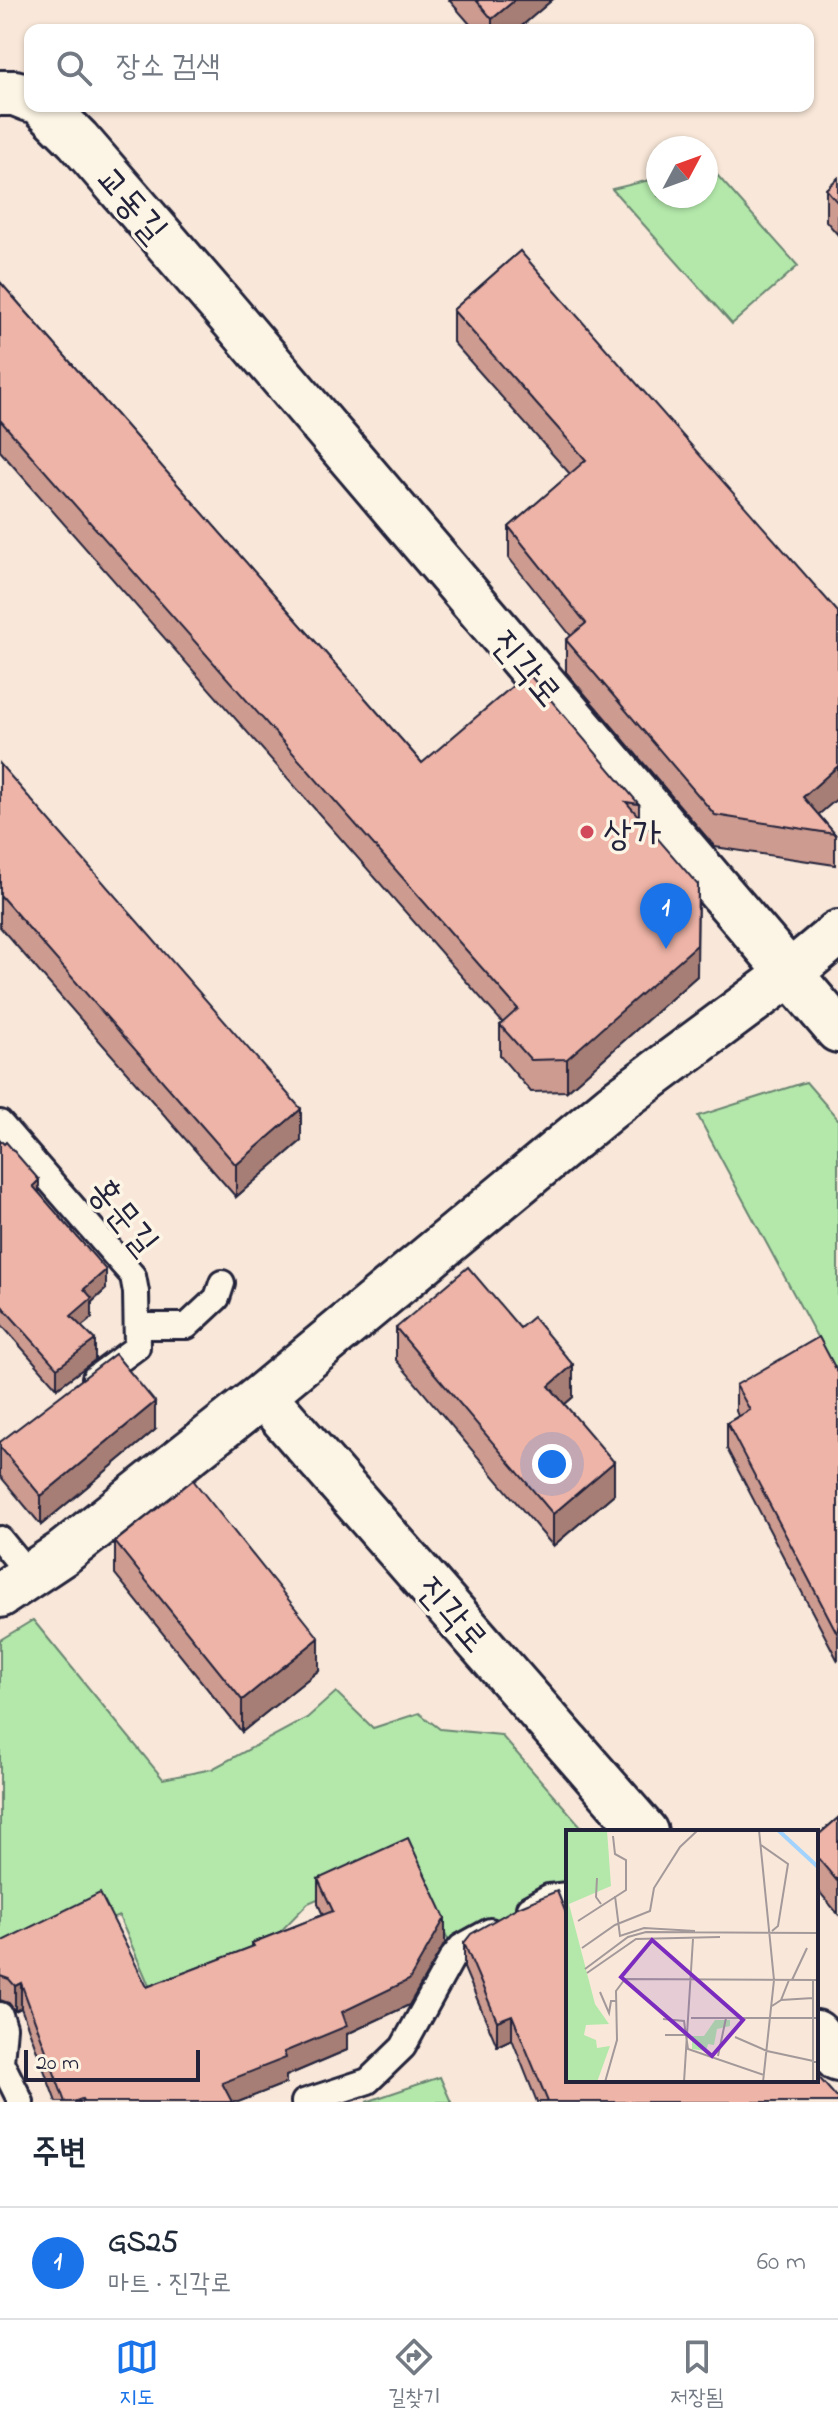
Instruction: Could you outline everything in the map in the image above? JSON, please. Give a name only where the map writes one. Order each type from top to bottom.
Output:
[{"type":"street","points":[[0,93],[24,97]]},
{"type":"street","name":"교동길","points":[[50,112],[78,140],[219,303]]},
{"type":"street","name":"진각로","points":[[219,303],[838,1030]]},
{"type":"street","points":[[15,1586],[263,1395],[613,1105],[789,974],[838,933]]},
{"type":"street","name":"진각로","points":[[263,1395],[643,1830]]},
{"type":"street","points":[[818,2035],[838,2059]]},
{"type":"lane","name":"홍문길","points":[[0,1123],[133,1276],[137,1347],[75,1394]]},
{"type":"lane","points":[[137,1326],[187,1326],[217,1298],[222,1283]]},
{"type":"lane","points":[[0,1539],[15,1586]]},
{"type":"lane","points":[[304,2102],[368,2081],[403,2047],[461,1947],[549,1897],[566,1895]]},
{"type":"lane","points":[[0,2015],[4,2027],[1,2062],[21,2102]]},
{"type":"green space","points":[[718,176],[798,266],[732,324],[612,189],[646,181],[646,208],[718,208]]},
{"type":"green space","points":[[806,1082],[838,1119],[838,1376],[698,1116]]},
{"type":"green space","points":[[33,1620],[163,1779],[212,1769],[307,1718],[336,1692],[373,1728],[419,1713],[440,1729],[501,1735],[584,1830],[566,1830],[566,1926],[457,1958],[408,1860],[308,1903],[276,1936],[157,2004],[119,1916],[0,1961],[0,1640]]},
{"type":"green space","points":[[440,2077],[451,2102],[366,2102]]},
{"type":"building","points":[[476,0],[515,0],[492,19]]},
{"type":"building","points":[[838,178],[838,203],[826,189]]},
{"type":"building","points":[[520,251],[838,612],[838,766],[803,797],[835,834],[715,815],[566,640],[586,623],[509,527],[586,460],[453,310]]},
{"type":"building","points":[[0,282],[422,763],[528,673],[639,804],[626,802],[698,885],[697,945],[567,1059],[531,1060],[500,1025],[518,1009],[0,420]]},
{"type":"building","points":[[0,764],[301,1109],[236,1165],[0,895]]},
{"type":"building","points":[[0,1140],[4,1144],[6,1142],[39,1180],[33,1186],[106,1270],[84,1289],[92,1298],[71,1316],[95,1340],[57,1368],[0,1304]]},
{"type":"building","points":[[468,1267],[520,1328],[533,1317],[573,1365],[549,1386],[614,1462],[553,1514],[396,1328]]},
{"type":"building","points":[[819,1337],[838,1373],[838,1635],[727,1423],[750,1410],[736,1385]]},
{"type":"building","points":[[115,1354],[155,1402],[41,1496],[0,1447],[0,1442]]},
{"type":"building","points":[[193,1480],[319,1638],[242,1700],[115,1542]]},
{"type":"building","points":[[838,1818],[838,1882],[818,1858],[818,1835]]},
{"type":"building","points":[[408,1838],[445,1918],[409,1980],[342,2012],[347,2026],[284,2052],[286,2058],[222,2083],[232,2102],[84,2102],[82,2099],[65,2102],[21,1983],[15,1986],[9,1979],[0,1976],[0,1942],[100,1893],[147,1987],[254,1946],[252,1943],[333,1911],[318,1879]]},
{"type":"building","points":[[557,1891],[566,1913],[566,2082],[818,2082],[818,2076],[838,2102],[548,2102],[512,2015],[497,2021],[464,1943],[471,1934],[518,1907]]},
{"type":"place","name":"상가","points":[[587,832]]},
{"type":"place","name":"GS25","points":[[666,949]]}]
